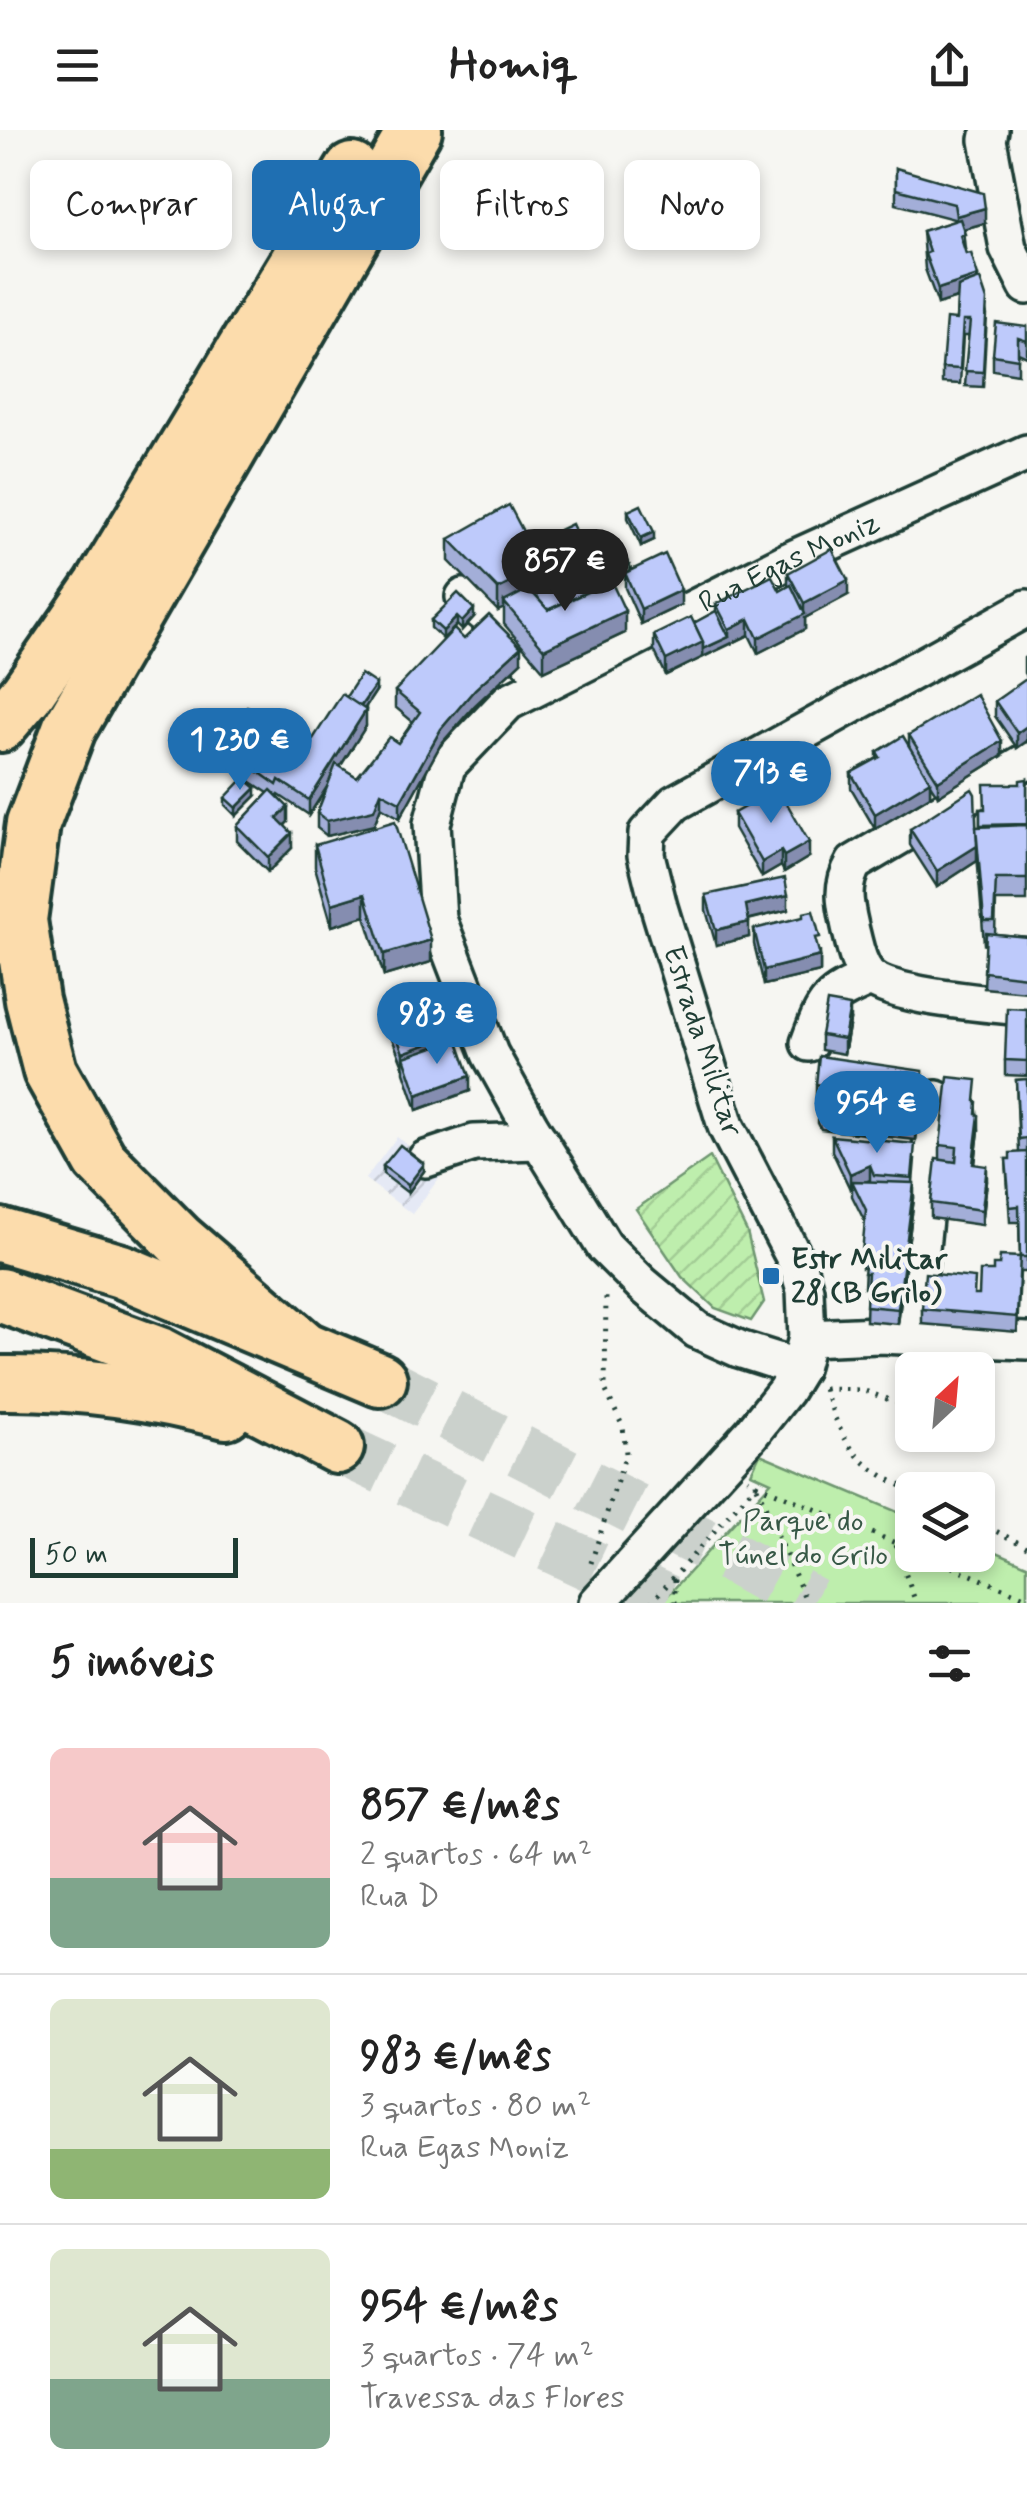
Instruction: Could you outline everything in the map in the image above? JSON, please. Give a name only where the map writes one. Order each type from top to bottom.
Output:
[{"type":"highway","points":[[0,725],[101,586],[375,130]]},
{"type":"highway","points":[[302,1345],[178,1240],[100,1160],[50,1071],[32,1000],[20,920],[33,824],[69,729],[415,130]]},
{"type":"highway","points":[[0,1235],[122,1272],[380,1380]]},
{"type":"highway","points":[[0,1296],[159,1354],[322,1440],[146,1392],[78,1385],[0,1384]]},
{"type":"street","points":[[987,133],[1008,248],[1027,286]]},
{"type":"street","name":"Rua Egas Moniz","points":[[810,1365],[739,1349],[697,1330],[604,1246],[490,1054],[438,919],[432,824],[447,766],[508,702],[786,562],[1027,453]]},
{"type":"street","points":[[493,620],[611,572],[638,635]]},
{"type":"street","points":[[464,597],[493,620],[547,681]]},
{"type":"street","name":"Estrada Militar","points":[[810,1365],[805,1290],[797,1263],[726,1126],[658,907],[646,855],[647,833],[674,803],[1027,608]]},
{"type":"street","points":[[1027,761],[854,863],[845,879],[843,898],[858,961],[870,978],[893,990],[1027,1008]]},
{"type":"street","points":[[809,1043],[824,1004],[842,990],[870,978]]},
{"type":"street","points":[[912,1338],[915,1148],[936,1099]]},
{"type":"street","points":[[426,1159],[474,1143],[540,1141]]},
{"type":"street","points":[[592,1588],[726,1461],[810,1365],[879,1335],[1027,1342]]},
{"type":"path","points":[[592,1588],[626,1453],[623,1427],[604,1389],[604,1246]]},
{"type":"path","points":[[810,1365],[895,1402]]},
{"type":"path","points":[[810,1365],[846,1444],[866,1464],[895,1481]]},
{"type":"path","points":[[726,1461],[756,1484],[894,1542],[916,1603]]},
{"type":"path","points":[[651,1603],[756,1484]]},
{"type":"path","points":[[756,1484],[808,1603]]},
{"type":"path","points":[[995,1531],[1027,1547]]},
{"type":"path","points":[[965,1572],[1027,1598]]},
{"type":"path","points":[[674,1576],[674,1603]]},
{"type":"shaded area","points":[[397,1137],[443,1173],[412,1214],[365,1179]]},
{"type":"green space","points":[[710,1157],[747,1232],[764,1302],[751,1321],[715,1308],[682,1277],[636,1209]]},
{"type":"green space","name":"Parque do Túnel do Grilo","points":[[760,1454],[895,1511],[895,1572],[995,1572],[995,1551],[1027,1565],[1027,1603],[661,1603],[771,1482],[751,1473]]},
{"type":"building","points":[[896,168],[983,193],[985,208],[956,216],[954,204],[896,189]]},
{"type":"building","points":[[960,219],[966,254],[971,253],[978,276],[938,289],[925,254],[929,252],[922,231]]},
{"type":"building","points":[[980,279],[987,300],[983,372],[965,371],[970,321],[963,321],[960,369],[942,368],[946,319],[956,320],[958,287]]},
{"type":"building","points":[[996,323],[1027,327],[1027,341],[1018,338],[1018,359],[993,355]]},
{"type":"building","points":[[509,505],[542,567],[498,589],[449,539]]},
{"type":"building","points":[[641,505],[654,532],[641,538],[628,511]]},
{"type":"building","points":[[572,524],[586,554],[542,574],[530,544]]},
{"type":"building","points":[[832,549],[848,580],[804,603],[788,573]]},
{"type":"building","points":[[665,554],[681,590],[641,609],[625,573]]},
{"type":"building","points":[[589,573],[596,588],[548,610],[534,594]]},
{"type":"building","points":[[772,576],[780,591],[791,585],[805,614],[758,638],[749,619],[729,629],[716,604]]},
{"type":"building","points":[[611,581],[625,611],[544,649],[504,602],[529,589],[548,610]]},
{"type":"building","points":[[458,593],[474,609],[462,622],[457,617],[443,631],[431,620]]},
{"type":"building","points":[[716,611],[729,637],[703,649],[694,623]]},
{"type":"building","points":[[489,615],[521,647],[475,689],[441,729],[400,802],[381,792],[374,810],[327,821],[317,813],[336,764],[357,777],[389,737],[398,743],[420,712],[395,691],[454,629],[464,639]]},
{"type":"building","points":[[691,617],[703,642],[666,660],[654,635]]},
{"type":"building","points":[[361,674],[376,684],[360,707],[346,697]]},
{"type":"building","points":[[1026,679],[1027,726],[1017,733],[995,701]]},
{"type":"building","points":[[342,694],[366,710],[309,800],[279,780],[277,785],[242,760],[246,754],[221,739],[247,706],[265,715],[259,727],[297,749],[305,738],[311,742]]},
{"type":"building","points":[[976,694],[1002,741],[938,781],[909,735]]},
{"type":"building","points":[[903,736],[930,781],[875,814],[851,773],[880,757],[877,752]]},
{"type":"building","points":[[244,778],[256,788],[236,808],[225,798]]},
{"type":"building","points":[[1027,779],[1027,824],[980,825],[980,809],[985,809],[984,784],[1020,784],[1020,780]]},
{"type":"building","points":[[778,788],[809,842],[784,856],[781,851],[762,862],[734,813]]},
{"type":"building","points":[[972,789],[977,846],[937,871],[910,829]]},
{"type":"building","points":[[271,790],[288,807],[277,818],[292,833],[268,857],[237,826]]},
{"type":"building","points":[[395,821],[431,940],[384,954],[365,894],[332,904],[315,845]]},
{"type":"building","points":[[1027,825],[1027,879],[996,879],[994,921],[984,921],[976,827]]},
{"type":"building","points":[[785,878],[788,895],[746,905],[749,922],[716,930],[706,895]]},
{"type":"building","points":[[813,911],[820,956],[764,970],[754,929]]},
{"type":"building","points":[[986,933],[1027,937],[1027,977],[984,972]]},
{"type":"building","points":[[443,997],[456,1034],[403,1053],[389,1016]]},
{"type":"building","points":[[827,1002],[850,1006],[844,1039],[821,1035]]},
{"type":"building","points":[[1007,1008],[1027,1009],[1027,1061],[1005,1060]]},
{"type":"building","points":[[457,1039],[470,1076],[417,1095],[404,1057]]},
{"type":"building","points":[[819,1056],[923,1071],[916,1125],[821,1114],[821,1085],[816,1084]]},
{"type":"building","points":[[948,1077],[977,1080],[975,1101],[979,1115],[973,1164],[987,1166],[982,1210],[931,1203],[936,1159],[956,1162],[957,1147],[940,1145]]},
{"type":"building","points":[[1027,1079],[1027,1138],[1019,1139],[1016,1080]]},
{"type":"building","points":[[832,1136],[915,1144],[912,1178],[874,1175],[870,1165],[850,1174]]},
{"type":"building","points":[[400,1145],[424,1164],[408,1185],[383,1166]]},
{"type":"building","points":[[1027,1152],[1027,1257],[1020,1257],[1019,1206],[1010,1207],[1006,1159],[1010,1159],[1010,1153]]},
{"type":"building","points":[[852,1181],[914,1183],[898,1309],[866,1306],[868,1273],[864,1273],[868,1253],[862,1253],[866,1210]]},
{"type":"building","points":[[1000,1256],[1020,1257],[1017,1317],[922,1309],[925,1273],[975,1278],[974,1295],[979,1295],[980,1271],[993,1271]]},
{"type":"tunnel","points":[[380,1380],[813,1603]]},
{"type":"tunnel","points":[[337,1447],[672,1603]]},
{"type":"place","name":"Estr Militar 28 (B Grilo)","points":[[771,1276]]}]
